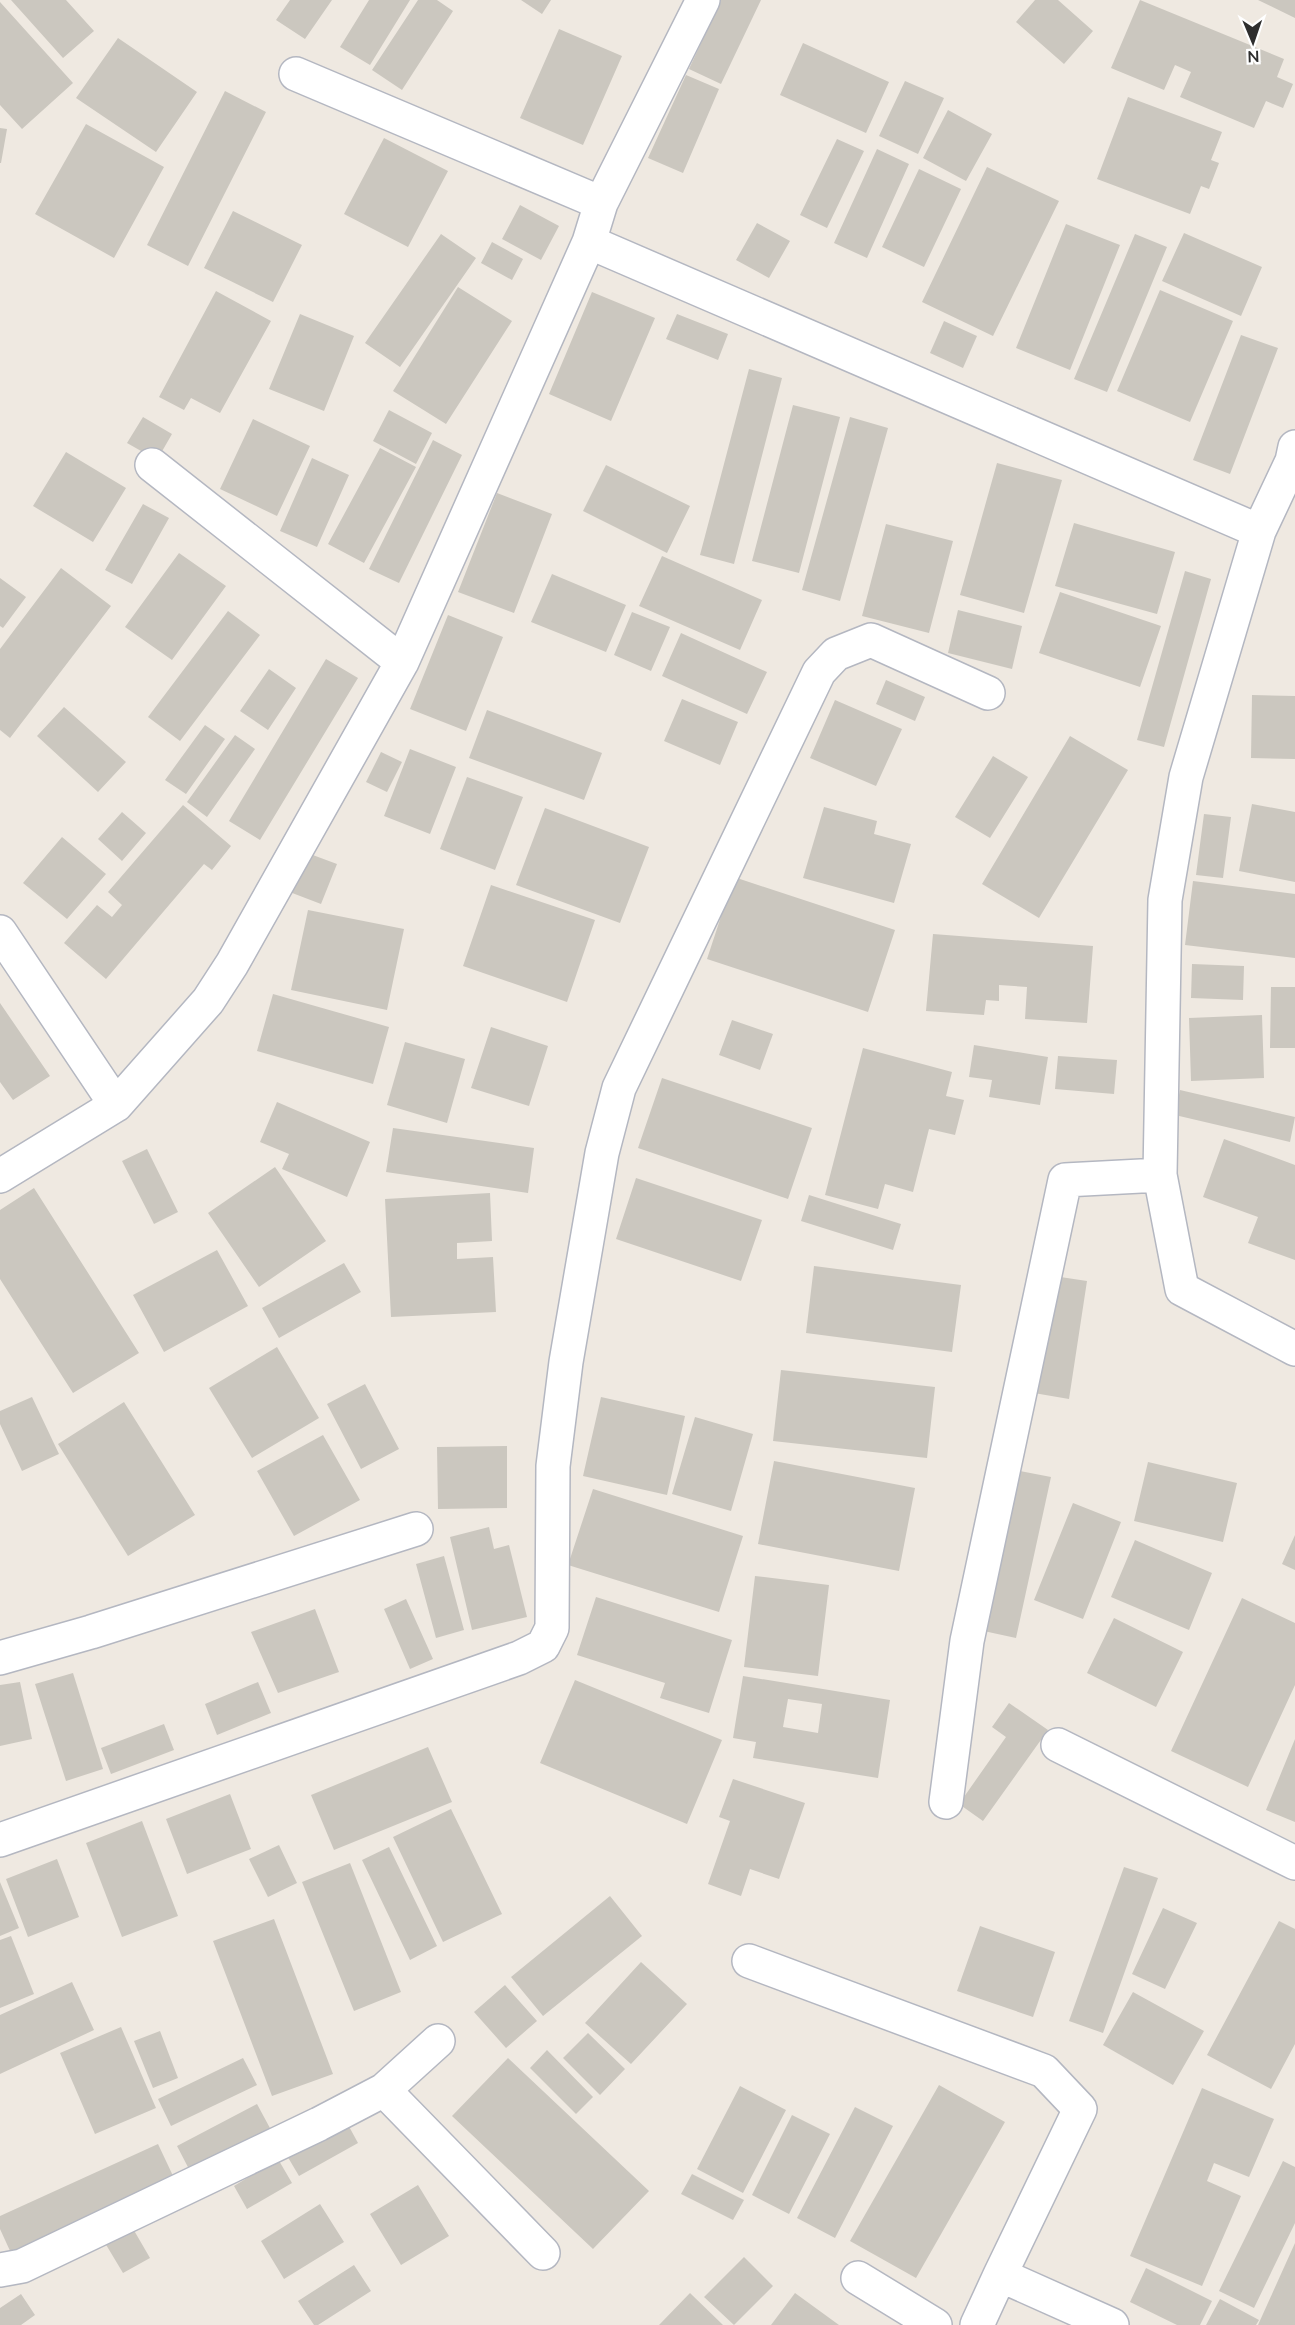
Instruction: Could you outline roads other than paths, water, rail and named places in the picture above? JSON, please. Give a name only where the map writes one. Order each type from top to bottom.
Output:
[{"type":"street","points":[[0,1176],[116,1105],[208,1000],[232,964],[402,662],[589,242],[601,203],[703,0]]},
{"type":"street","points":[[296,74],[601,203]]},
{"type":"street","points":[[589,242],[1259,531]]},
{"type":"street","points":[[1294,456],[1259,531],[1186,777],[1165,900],[1160,1175],[1182,1288],[1295,1349]]},
{"type":"street","points":[[152,465],[402,662]]},
{"type":"street","points":[[0,1840],[519,1658],[543,1646],[552,1628],[553,1466],[566,1362],[602,1153],[619,1088],[819,672],[836,654],[871,640],[988,693]]},
{"type":"street","points":[[0,932],[116,1105]]},
{"type":"street","points":[[946,1802],[967,1641],[1065,1180],[1160,1175]]},
{"type":"street","points":[[0,1658],[92,1632],[416,1529]]},
{"type":"street","points":[[1058,1745],[1295,1863]]},
{"type":"street","points":[[749,1961],[1044,2071],[1080,2109],[977,2325]]},
{"type":"street","points":[[0,2270],[22,2266],[320,2124],[384,2090],[438,2041]]},
{"type":"street","points":[[384,2090],[543,2253]]},
{"type":"street","points":[[1000,2275],[1112,2325]]},
{"type":"street","points":[[858,2278],[935,2325]]}]
